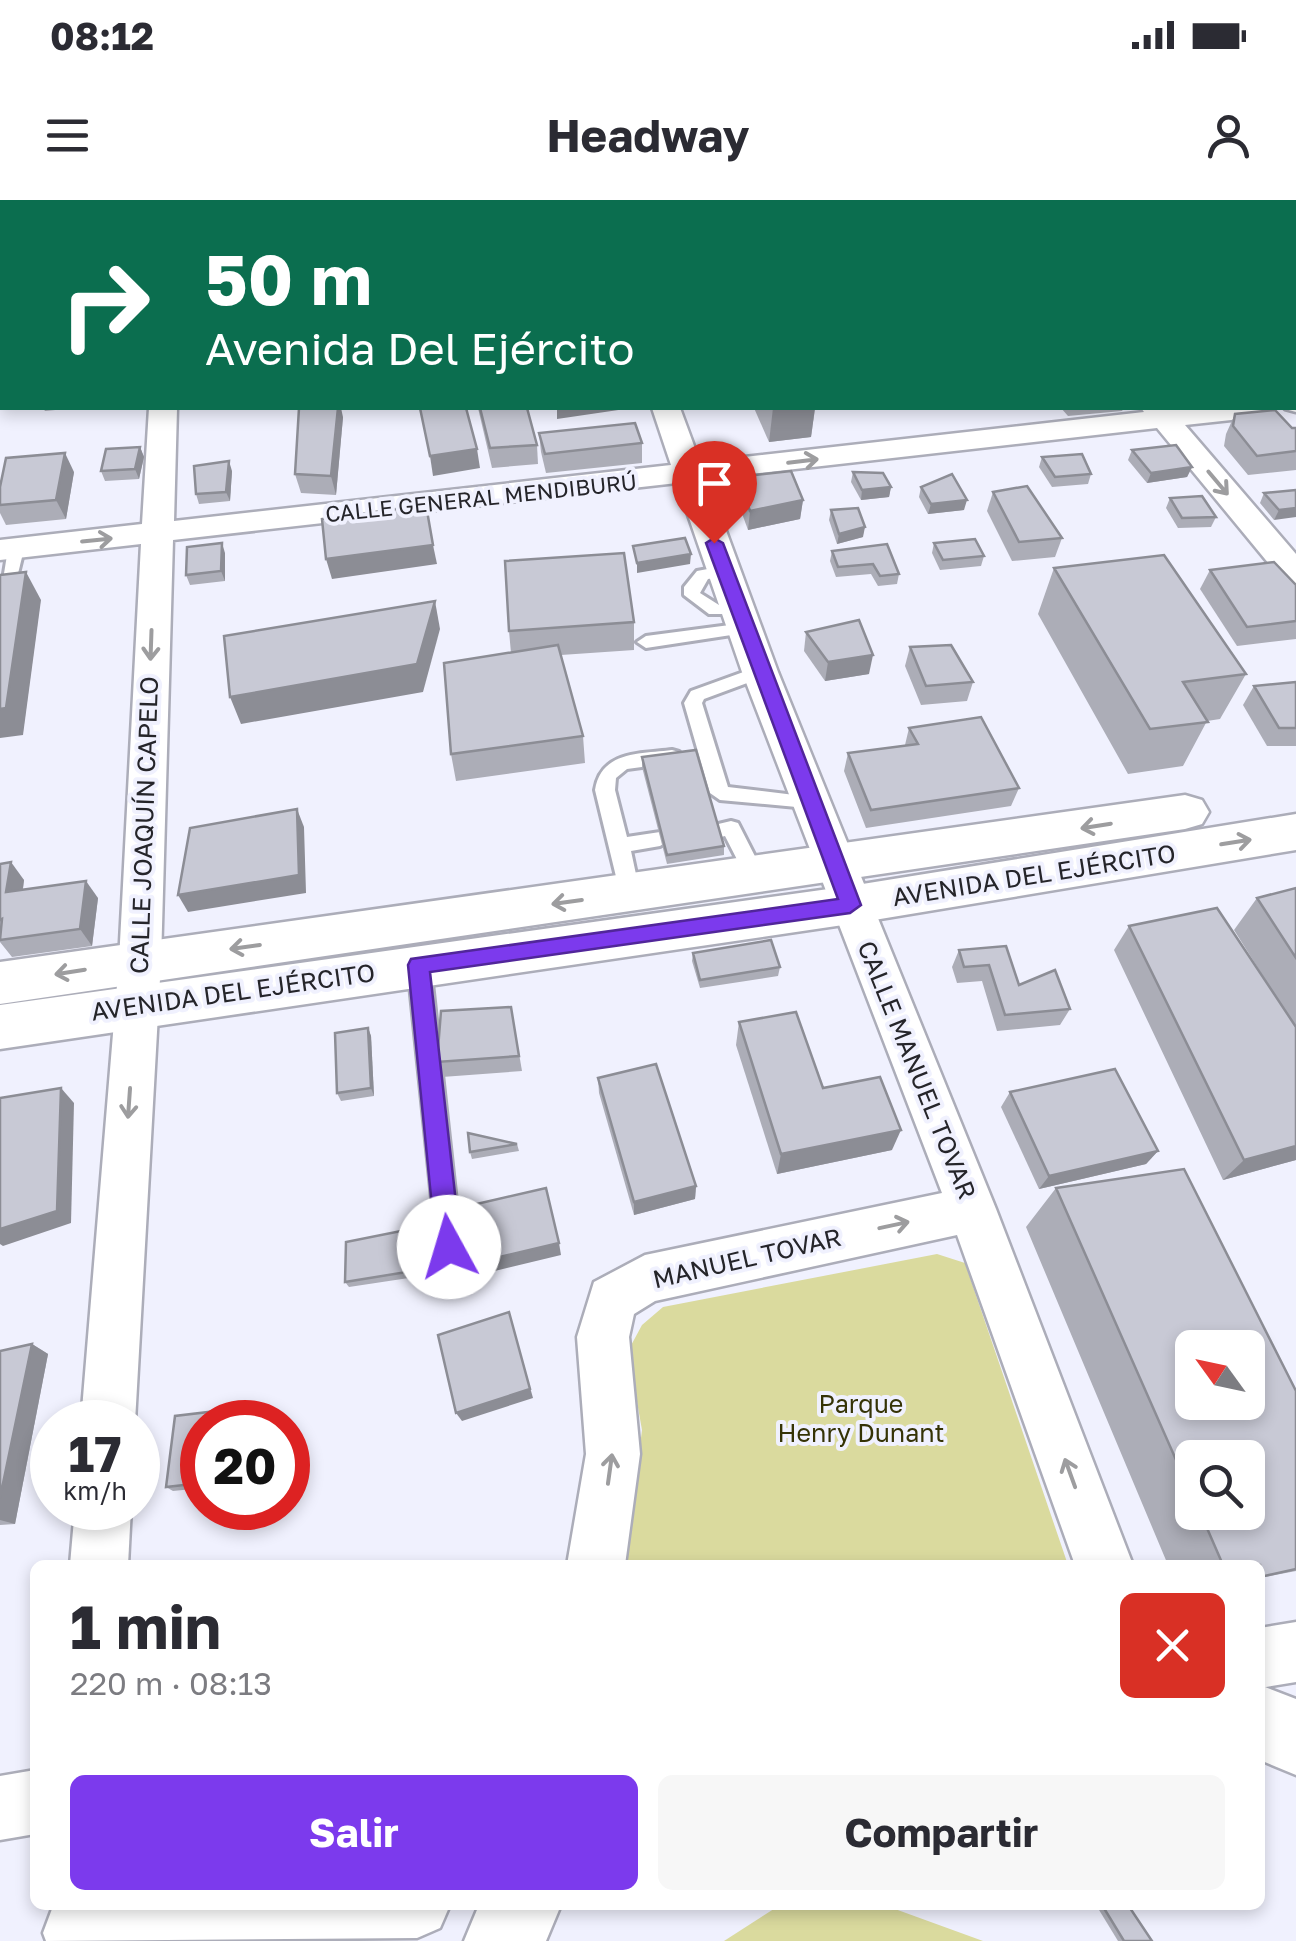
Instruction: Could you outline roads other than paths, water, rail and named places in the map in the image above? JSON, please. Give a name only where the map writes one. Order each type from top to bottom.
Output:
[{"type":"main road","name":"AVENIDA DEL EJÉRCITO","points":[[0,983],[138,983],[419,965],[1296,795]]},
{"type":"main road","name":"AVENIDA DEL EJÉRCITO","points":[[0,1027],[138,983],[625,869],[844,885],[1296,832]]},
{"type":"main road","points":[[1265,1724],[1296,1737]]},
{"type":"main road","points":[[505,1941],[518,1910]]},
{"type":"street","name":"CALLE JOAQUÍN CAPELO","points":[[110,1400],[138,983],[163,410]]},
{"type":"street","name":"CALLE MANUEL TOVAR","points":[[667,410],[760,672],[972,1209],[1102,1560]]},
{"type":"street","name":"CALLE GENERAL MENDIBURÚ","points":[[8,550],[691,474],[1160,413],[1219,410]]},
{"type":"street","points":[[1160,413],[1296,576]]},
{"type":"street","name":"MANUEL TOVAR","points":[[597,1560],[613,1454],[603,1337],[612,1299],[644,1279],[972,1209]]},
{"type":"street","points":[[99,1560],[101,1530]]},
{"type":"street","points":[[1265,1657],[1296,1652]]},
{"type":"street","points":[[0,1808],[30,1803]]},
{"type":"street","points":[[77,1926],[336,1910]]},
{"type":"lane","points":[[5,594],[8,550]]},
{"type":"lane","points":[[646,642],[742,619]]},
{"type":"lane","points":[[755,876],[724,830],[720,793],[693,703],[697,694],[760,672]]},
{"type":"lane","points":[[660,839],[625,869],[606,790],[607,775],[622,763],[708,753]]},
{"type":"lane","points":[[720,793],[810,804]]},
{"type":"lane","points":[[419,965],[449,1247]]},
{"type":"park label","name":"Parque Henry Dunant","points":[[861,1418]]}]
